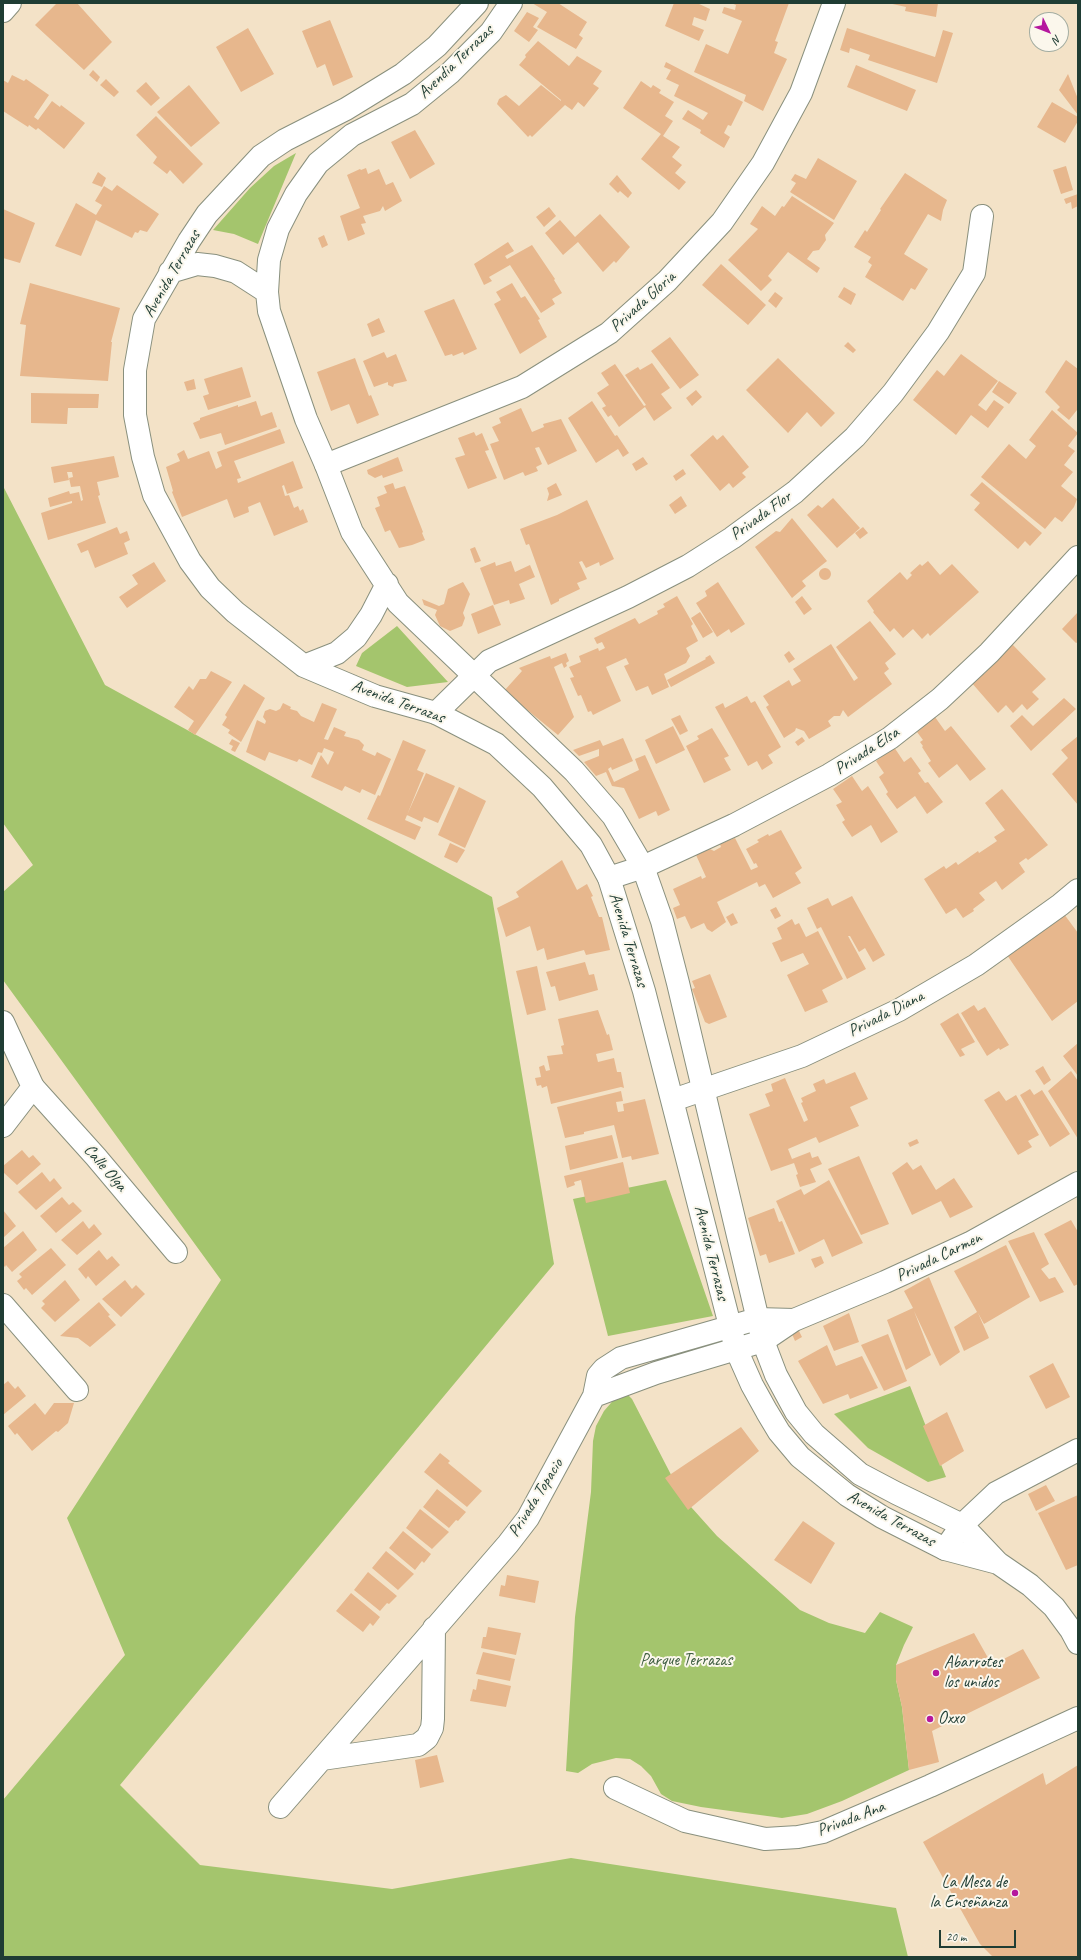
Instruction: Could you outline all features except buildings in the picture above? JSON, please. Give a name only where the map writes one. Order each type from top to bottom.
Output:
[{"type":"street","points":[[3,11],[10,3]]},
{"type":"street","name":"Avenida Terrazas","points":[[477,3],[437,46],[403,74],[346,109],[285,140],[261,156],[207,214],[188,241],[144,319],[135,370],[135,414],[143,458],[154,495],[190,561],[210,588],[235,612],[304,666],[375,696],[436,713],[496,744],[542,787],[591,845],[609,878],[644,991],[736,1349],[752,1385],[767,1412],[779,1432],[800,1456],[827,1480],[847,1495],[882,1516],[945,1549],[998,1563]]},
{"type":"street","name":"Avendia Terrazas","points":[[352,135],[412,104],[450,73],[491,32],[511,3]]},
{"type":"street","name":"Privada Gloria","points":[[326,465],[522,387],[609,333],[667,281],[722,222],[763,163],[801,94],[834,3]]},
{"type":"street","name":"Avenida Terrazas","points":[[352,135],[318,163],[296,194],[278,229],[269,260],[267,292],[268,311],[306,419],[352,532],[398,603],[574,771],[598,796],[613,816],[643,867],[662,921],[704,1089],[763,1341],[776,1374],[796,1412],[814,1434],[860,1474],[962,1525],[998,1563],[1030,1585],[1054,1607],[1071,1630],[1078,1643]]},
{"type":"street","name":"Privada Flor","points":[[436,713],[489,661],[628,597],[688,566],[732,538],[795,492],[855,437],[893,393],[938,332],[974,273],[982,216]]},
{"type":"street","points":[[170,272],[197,264],[215,266],[236,272],[267,292]]},
{"type":"street","name":"Privada Elsa","points":[[609,878],[643,867],[734,825],[830,775],[890,738],[940,699],[989,653],[1078,557]]},
{"type":"street","points":[[304,666],[337,653],[356,637],[371,615],[387,584]]},
{"type":"street","name":"Privada Diana","points":[[673,1100],[802,1056],[899,1010],[976,965],[1060,905],[1078,890]]},
{"type":"street","name":"Calle Olga","points":[[3,1022],[32,1087],[96,1156],[176,1252]]},
{"type":"street","points":[[3,1126],[32,1087]]},
{"type":"street","name":"Privada Carmen","points":[[736,1349],[763,1341],[794,1320],[885,1282],[970,1243],[1078,1183]]},
{"type":"street","points":[[3,1305],[77,1390]]},
{"type":"street","name":"Privada Carmen","points":[[730,1327],[757,1319],[794,1320]]},
{"type":"street","name":"Privada Topacio","points":[[280,1807],[508,1544],[528,1518],[543,1493],[594,1396],[598,1376],[604,1369],[621,1358],[730,1327]]},
{"type":"street","points":[[594,1396],[656,1373],[736,1349]]},
{"type":"street","points":[[648,1350],[656,1373]]},
{"type":"street","points":[[945,1549],[962,1525],[996,1493],[1078,1450]]},
{"type":"street","points":[[322,1759],[418,1745],[427,1738],[432,1728],[433,1719],[434,1628]]},
{"type":"street","name":"Privada Ana","points":[[615,1788],[685,1821],[765,1839],[798,1837],[830,1829],[930,1786],[1078,1718]]},
{"type":"green space","points":[[296,153],[258,244],[234,234],[213,230],[250,188],[274,166]]},
{"type":"green space","points":[[3,486],[105,685],[492,897],[554,1264],[120,1785],[200,1865],[392,1889],[571,1858],[896,1908],[908,1957],[3,1957],[3,1800],[125,1655],[67,1518],[221,1280],[3,980],[3,892],[33,865],[3,823]]},
{"type":"green space","points":[[397,626],[448,682],[407,687],[356,666],[362,653]]},
{"type":"green space","points":[[666,1180],[713,1316],[608,1336],[573,1199]]},
{"type":"green space","points":[[910,1386],[946,1477],[928,1482],[868,1448],[834,1414]]},
{"type":"green space","name":"Parque Terrazas","points":[[628,1395],[632,1399],[683,1498],[717,1536],[800,1610],[829,1623],[865,1633],[880,1612],[913,1627],[896,1665],[896,1680],[902,1707],[909,1770],[842,1801],[807,1814],[782,1818],[701,1807],[672,1801],[661,1794],[651,1776],[641,1766],[630,1759],[616,1758],[592,1764],[578,1773],[566,1771],[575,1617],[591,1492],[593,1441],[596,1426],[604,1411],[617,1396]]},
{"type":"place","name":"Abarrotes los unidos","points":[[936,1673]]},
{"type":"place","name":"Oxxo","points":[[930,1719]]},
{"type":"place","name":"La Mesa de la Enseñanza","points":[[1015,1893]]}]
